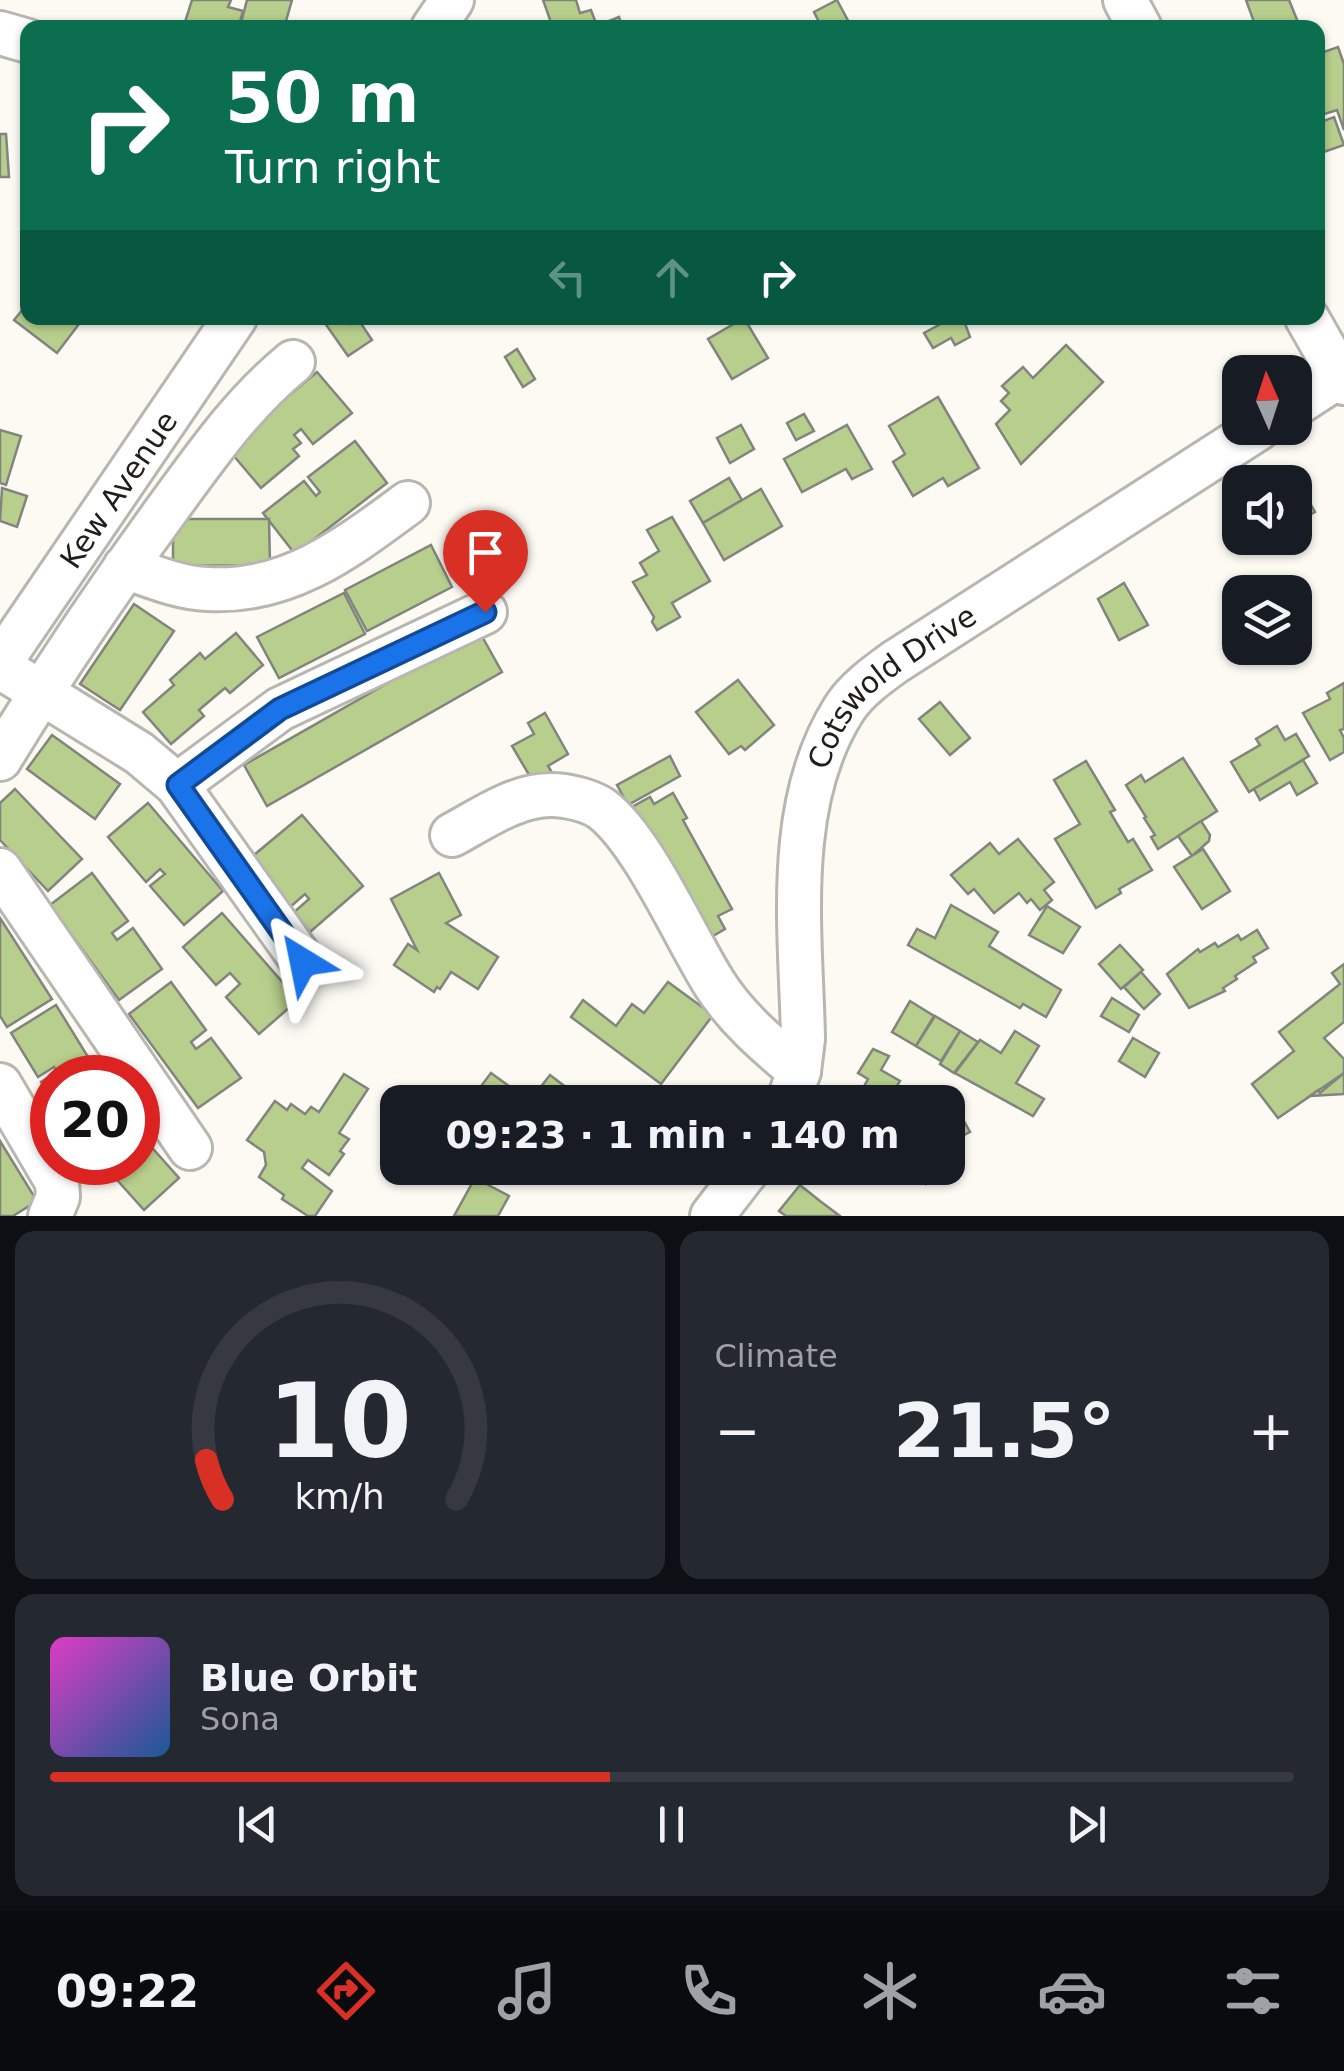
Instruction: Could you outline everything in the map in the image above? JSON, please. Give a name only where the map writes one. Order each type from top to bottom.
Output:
[{"type":"street","name":"Kew Avenue","points":[[0,665],[230,325]]},
{"type":"street","points":[[1310,325],[1343,377],[1312,394]]},
{"type":"street","points":[[0,759],[124,568],[222,435],[261,388],[293,362]]},
{"type":"street","name":"Cotswold Drive","points":[[793,1085],[803,1039],[802,836],[826,745],[846,706],[895,662],[1233,445]]},
{"type":"street","points":[[124,568],[206,590],[277,582],[340,553],[408,503]]},
{"type":"street","points":[[178,785],[280,709],[485,612]]},
{"type":"street","points":[[0,665],[39,694],[139,753],[178,785],[303,962]]},
{"type":"street","points":[[452,835],[518,801],[551,795],[600,807],[623,828],[715,984],[791,1085]]},
{"type":"street","points":[[0,870],[190,1148]]},
{"type":"street","points":[[0,1085],[57,1182],[58,1198],[50,1216]]},
{"type":"street","points":[[712,1216],[736,1185]]},
{"type":"building","points":[[192,0],[231,0],[228,7],[243,11],[240,20],[186,20]]},
{"type":"building","points":[[247,0],[292,0],[286,20],[242,20]]},
{"type":"building","points":[[543,0],[576,0],[580,13],[591,10],[595,20],[550,20]]},
{"type":"building","points":[[837,0],[848,20],[818,20],[814,12]]},
{"type":"building","points":[[1246,0],[1289,0],[1297,20],[1253,20]]},
{"type":"building","points":[[1338,47],[1344,64],[1344,130],[1337,110],[1325,114],[1325,52]]},
{"type":"building","points":[[1334,117],[1344,145],[1325,152],[1325,120]]},
{"type":"building","points":[[0,134],[6,134],[9,177],[0,177]]},
{"type":"building","points":[[21,325],[78,325],[57,353]]},
{"type":"building","points":[[326,325],[362,325],[372,340],[348,356]]},
{"type":"building","points":[[732,325],[748,325],[768,358],[732,379],[708,339]]},
{"type":"building","points":[[939,325],[966,325],[970,337],[955,345],[951,338],[933,348],[924,333]]},
{"type":"building","points":[[1066,345],[1103,382],[1021,464],[996,424],[1010,410],[1001,401],[1009,393],[1002,386],[1023,367],[1033,378]]},
{"type":"building","points":[[517,349],[535,379],[523,387],[505,357]]},
{"type":"building","points":[[317,372],[352,413],[313,444],[301,429],[294,435],[301,443],[293,449],[299,456],[261,488],[227,448]]},
{"type":"building","points":[[938,397],[979,468],[948,486],[943,478],[913,496],[893,462],[905,454],[889,426]]},
{"type":"building","points":[[804,414],[814,431],[796,440],[787,423]]},
{"type":"building","points":[[741,425],[754,449],[730,463],[717,438]]},
{"type":"building","points":[[847,425],[872,469],[852,479],[846,469],[802,492],[784,459]]},
{"type":"building","points":[[0,430],[21,436],[6,485],[0,483]]},
{"type":"building","points":[[355,441],[387,483],[295,554],[263,513],[304,481],[316,496],[320,492],[308,477]]},
{"type":"building","points":[[729,478],[742,500],[703,523],[690,501]]},
{"type":"building","points":[[2,488],[27,496],[17,527],[0,521]]},
{"type":"building","points":[[761,489],[782,526],[724,560],[703,523]]},
{"type":"building","points":[[672,517],[710,581],[672,603],[680,617],[657,630],[652,622],[654,617],[633,582],[647,575],[640,563],[659,551],[647,530]]},
{"type":"building","points":[[173,519],[269,519],[270,565],[173,566]]},
{"type":"building","points":[[431,545],[452,587],[367,631],[345,590]]},
{"type":"building","points":[[1124,583],[1148,625],[1119,640],[1098,599]]},
{"type":"building","points":[[344,593],[365,634],[279,678],[257,637]]},
{"type":"building","points":[[134,604],[174,631],[120,710],[80,684]]},
{"type":"building","points":[[479,631],[502,672],[267,806],[244,765]]},
{"type":"building","points":[[236,633],[263,665],[230,693],[225,688],[199,710],[204,716],[171,744],[143,712],[174,685],[170,680],[200,653],[205,659]]},
{"type":"building","points":[[738,680],[774,725],[745,750],[741,746],[729,754],[696,712]]},
{"type":"building","points":[[1344,683],[1344,729],[1340,730],[1344,752],[1330,760],[1303,713],[1330,699],[1327,693]]},
{"type":"building","points":[[940,702],[970,738],[950,755],[919,719]]},
{"type":"building","points":[[545,713],[568,754],[548,766],[556,779],[538,790],[512,746],[534,734],[528,723]]},
{"type":"building","points":[[1277,726],[1285,740],[1296,734],[1309,756],[1249,792],[1231,762],[1260,745],[1256,739]]},
{"type":"building","points":[[52,735],[120,784],[95,819],[27,769]]},
{"type":"building","points":[[670,756],[680,776],[628,805],[617,785]]},
{"type":"building","points":[[1183,758],[1217,811],[1158,849],[1146,817],[1126,785],[1141,775],[1145,782]]},
{"type":"building","points":[[1303,760],[1317,783],[1297,795],[1290,782],[1260,800],[1254,789]]},
{"type":"building","points":[[1086,761],[1115,810],[1110,812],[1128,842],[1133,839],[1152,870],[1096,908],[1055,839],[1080,824],[1054,780]]},
{"type":"building","points":[[15,789],[82,859],[48,891],[0,840],[0,803]]},
{"type":"building","points":[[673,793],[687,818],[683,820],[732,909],[718,916],[725,929],[706,940],[632,807],[650,797],[654,804]]},
{"type":"building","points":[[148,803],[223,891],[184,925],[150,886],[165,874],[160,869],[146,882],[108,837]]},
{"type":"building","points":[[302,815],[363,886],[310,932],[293,913],[309,899],[305,894],[289,908],[248,860]]},
{"type":"building","points":[[1201,821],[1210,835],[1209,841],[1192,856],[1178,836]]},
{"type":"building","points":[[1018,839],[1054,882],[1044,890],[1052,900],[1040,910],[1019,893],[994,913],[974,889],[968,894],[951,875],[990,843],[999,854]]},
{"type":"building","points":[[1203,849],[1230,891],[1202,909],[1174,867]]},
{"type":"building","points":[[92,873],[128,921],[112,933],[117,940],[133,928],[162,969],[119,1000],[50,905]]},
{"type":"building","points":[[439,873],[461,915],[446,923],[498,957],[478,989],[451,972],[434,992],[394,965],[408,944],[417,950],[391,899]]},
{"type":"building","points":[[951,905],[998,932],[989,946],[1061,990],[1046,1017],[1023,1004],[1020,1008],[908,945],[917,929],[935,938]]},
{"type":"building","points":[[1047,906],[1080,927],[1063,953],[1029,935]]},
{"type":"building","points":[[222,913],[298,1000],[259,1034],[226,997],[240,984],[230,973],[216,985],[183,947]]},
{"type":"building","points":[[0,918],[52,999],[7,1027],[0,1016]]},
{"type":"building","points":[[1257,930],[1268,948],[1253,957],[1256,962],[1235,976],[1237,979],[1223,988],[1225,991],[1189,1008],[1167,974],[1198,949],[1200,952],[1215,943],[1218,947],[1238,935],[1241,940]]},
{"type":"building","points":[[1120,945],[1143,970],[1121,989],[1099,964]]},
{"type":"building","points":[[1344,964],[1344,1022],[1324,1038],[1344,1059],[1344,1073],[1278,1118],[1252,1084],[1294,1051],[1279,1032],[1340,984],[1332,973]]},
{"type":"building","points":[[1141,972],[1160,994],[1144,1009],[1124,987]]},
{"type":"building","points":[[171,982],[206,1030],[191,1042],[196,1049],[211,1038],[241,1078],[198,1108],[129,1014]]},
{"type":"building","points":[[668,982],[713,1015],[661,1084],[571,1017],[583,1000],[616,1026],[632,1004],[644,1013]]},
{"type":"building","points":[[1112,998],[1139,1015],[1129,1032],[1101,1016]]},
{"type":"building","points":[[910,1001],[934,1016],[916,1046],[892,1032]]},
{"type":"building","points":[[56,1005],[87,1055],[30,1055],[30,1064],[11,1033]]},
{"type":"building","points":[[935,1016],[960,1031],[941,1061],[916,1046]]},
{"type":"building","points":[[960,1031],[978,1042],[954,1073],[940,1064]]},
{"type":"building","points":[[1015,1031],[1039,1046],[1016,1083],[1044,1099],[1033,1116],[955,1073],[980,1040],[1001,1053]]},
{"type":"building","points":[[1133,1038],[1159,1053],[1145,1077],[1119,1061]]},
{"type":"building","points":[[873,1049],[889,1056],[881,1070],[900,1081],[898,1085],[865,1085],[868,1079],[858,1073]]},
{"type":"building","points":[[491,1073],[508,1085],[482,1085]]},
{"type":"building","points":[[1344,1073],[1344,1094],[1310,1096],[1318,1090],[1320,1093]]},
{"type":"building","points":[[344,1074],[368,1089],[339,1133],[349,1139],[329,1175],[308,1160],[302,1168],[332,1191],[315,1216],[308,1216],[259,1177],[266,1165],[264,1152],[247,1140],[275,1101],[287,1110],[291,1104],[305,1114],[311,1107],[319,1112]]},
{"type":"building","points":[[550,1075],[563,1085],[542,1085]]},
{"type":"building","points":[[0,1141],[37,1201],[13,1216],[0,1216]]},
{"type":"building","points":[[160,1157],[179,1178],[144,1210],[122,1185],[160,1185]]},
{"type":"building","points":[[471,1185],[488,1185],[509,1196],[498,1216],[454,1216]]},
{"type":"building","points":[[800,1185],[840,1216],[786,1216],[779,1211]]},
{"type":"route","points":[[303,962],[178,785],[280,709],[485,612]]}]
